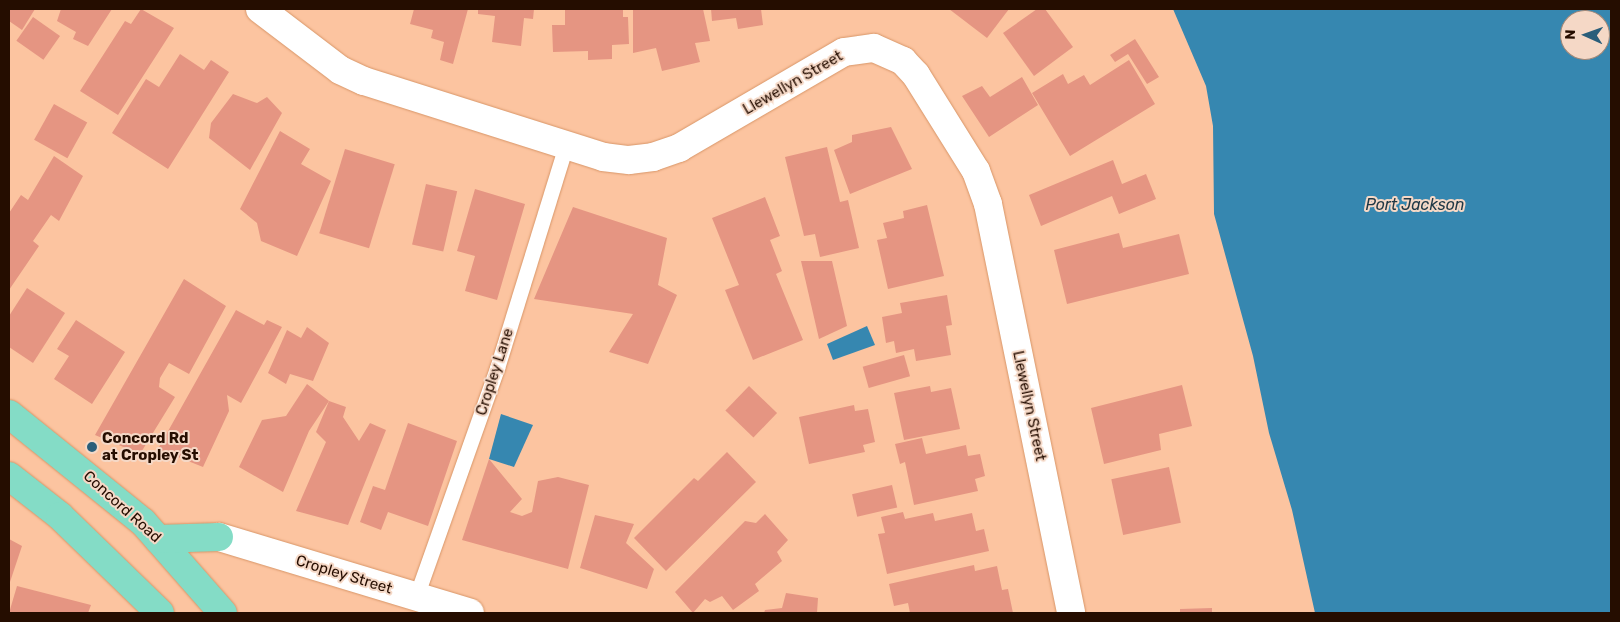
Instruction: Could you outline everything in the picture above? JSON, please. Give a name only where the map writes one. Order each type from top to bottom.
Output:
[{"type":"highway","name":"Concord Road","points":[[9,414],[136,516],[223,613]]},
{"type":"highway","points":[[9,476],[60,516],[149,609]]},
{"type":"highway","points":[[158,539],[219,537]]},
{"type":"street","name":"Llewellyn Street","points":[[260,9],[340,70],[364,81],[603,157],[628,160],[653,157],[679,148],[844,52],[874,48],[903,61],[916,75],[976,171],[988,204],[1071,613]]},
{"type":"street","name":"Cropley Street","points":[[219,537],[470,613]]},
{"type":"lane","name":"Cropley Lane","points":[[416,597],[497,368],[566,145]]},
{"type":"water","name":"Port Jackson","points":[[1173,9],[1611,9],[1611,613],[1315,613],[1292,510],[1269,433],[1253,356],[1214,214],[1213,126],[1206,86]]},
{"type":"water","points":[[867,326],[875,345],[833,360],[827,344]]},
{"type":"water","points":[[501,414],[533,425],[514,467],[489,459]]},
{"type":"building","points":[[9,9],[35,9],[22,30],[9,21]]},
{"type":"building","points":[[61,9],[112,9],[88,46],[73,39],[76,32],[57,21]]},
{"type":"building","points":[[141,9],[174,28],[118,115],[80,91],[125,21],[131,24]]},
{"type":"building","points":[[414,9],[468,9],[453,64],[440,60],[444,42],[431,38],[433,30],[410,24]]},
{"type":"building","points":[[478,9],[534,9],[533,19],[524,18],[521,46],[492,42],[495,16],[478,14]]},
{"type":"building","points":[[565,9],[623,9],[623,17],[628,17],[629,44],[612,45],[612,59],[588,60],[588,51],[553,52],[552,25],[565,25]]},
{"type":"building","points":[[633,9],[703,9],[710,41],[695,43],[700,62],[662,71],[656,48],[633,53]]},
{"type":"building","points":[[711,9],[761,9],[763,25],[738,29],[736,18],[712,21]]},
{"type":"building","points":[[949,9],[1009,9],[987,38]]},
{"type":"building","points":[[1037,9],[1045,9],[1073,47],[1034,76],[1003,33]]},
{"type":"building","points":[[33,17],[60,36],[43,60],[16,41]]},
{"type":"building","points":[[1135,39],[1159,77],[1147,84],[1128,54],[1115,62],[1110,55]]},
{"type":"building","points":[[180,54],[204,70],[211,60],[229,72],[168,169],[112,133],[146,79],[159,87]]},
{"type":"building","points":[[1129,60],[1155,104],[1070,156],[1032,93],[1063,74],[1068,84],[1084,75],[1090,85]]},
{"type":"building","points":[[1022,77],[1038,105],[989,137],[962,96],[982,86],[990,97]]},
{"type":"building","points":[[233,94],[257,103],[267,97],[282,113],[250,170],[209,138],[211,123]]},
{"type":"building","points":[[54,104],[87,122],[67,158],[34,140]]},
{"type":"building","points":[[891,127],[912,169],[850,194],[834,150],[852,142],[852,135]]},
{"type":"building","points":[[280,131],[310,149],[301,164],[331,181],[297,256],[261,241],[257,223],[240,209]]},
{"type":"building","points":[[827,147],[840,202],[848,200],[859,248],[820,257],[815,234],[804,236],[785,157]]},
{"type":"building","points":[[345,149],[395,164],[369,248],[319,233]]},
{"type":"building","points":[[54,156],[83,176],[59,221],[51,215],[33,241],[39,246],[9,290],[9,213],[21,195],[28,200]]},
{"type":"building","points":[[1113,160],[1122,184],[1146,174],[1156,199],[1119,214],[1112,196],[1041,226],[1029,195]]},
{"type":"building","points":[[426,184],[457,191],[443,252],[412,244]]},
{"type":"building","points":[[475,189],[525,204],[497,300],[465,291],[475,256],[457,251]]},
{"type":"building","points":[[765,197],[780,236],[770,240],[782,271],[776,274],[803,340],[753,360],[725,290],[739,285],[712,218]]},
{"type":"building","points":[[927,205],[944,276],[888,289],[877,240],[887,238],[883,223],[904,218],[903,211]]},
{"type":"building","points":[[573,207],[667,238],[658,285],[677,295],[648,364],[609,352],[633,314],[534,299]]},
{"type":"building","points":[[1119,233],[1123,248],[1179,234],[1189,274],[1067,304],[1054,250]]},
{"type":"building","points":[[801,261],[832,261],[847,326],[819,339]]},
{"type":"building","points":[[184,279],[226,306],[189,374],[169,363],[160,378],[159,387],[175,397],[140,454],[95,435]]},
{"type":"building","points":[[27,288],[65,313],[33,363],[9,347],[9,316]]},
{"type":"building","points":[[947,295],[952,325],[946,326],[951,355],[916,361],[914,349],[896,353],[894,341],[886,343],[882,317],[902,313],[900,303]]},
{"type":"building","points":[[236,310],[264,325],[267,320],[282,327],[241,403],[227,395],[229,411],[203,467],[158,449]]},
{"type":"building","points":[[76,320],[125,352],[92,404],[54,379],[69,356],[57,349]]},
{"type":"building","points":[[307,327],[329,343],[313,381],[290,374],[286,384],[268,373],[287,330],[301,338]]},
{"type":"building","points":[[904,355],[910,376],[869,388],[863,367]]},
{"type":"building","points":[[307,384],[329,401],[309,431],[283,492],[239,467],[262,420],[286,416]]},
{"type":"building","points":[[1182,385],[1192,426],[1159,434],[1161,450],[1104,464],[1091,408]]},
{"type":"building","points":[[749,386],[777,413],[753,438],[725,410]]},
{"type":"building","points":[[930,386],[931,392],[951,388],[960,429],[904,440],[894,393]]},
{"type":"building","points":[[329,401],[346,407],[343,417],[359,441],[370,423],[386,430],[348,525],[296,511],[326,442],[316,432]]},
{"type":"building","points":[[854,405],[855,411],[868,409],[875,442],[863,445],[865,452],[809,464],[799,417]]},
{"type":"building","points":[[408,423],[457,441],[428,526],[388,512],[381,530],[360,522],[373,486],[385,490]]},
{"type":"building","points":[[922,438],[926,454],[966,445],[968,456],[980,454],[985,476],[975,479],[978,491],[914,505],[905,462],[900,464],[895,444]]},
{"type":"building","points":[[727,452],[756,482],[666,571],[634,538],[694,478],[698,481]]},
{"type":"building","points":[[489,459],[522,499],[510,512],[522,516],[532,512],[538,481],[558,477],[589,485],[568,569],[462,540]]},
{"type":"building","points":[[1169,467],[1181,523],[1123,535],[1111,479]]},
{"type":"building","points":[[892,485],[897,507],[857,517],[852,494]]},
{"type":"building","points":[[903,512],[905,519],[933,513],[935,521],[972,513],[976,531],[984,529],[989,551],[887,574],[878,534],[885,533],[881,517]]},
{"type":"building","points":[[765,514],[788,540],[777,552],[782,561],[755,584],[759,591],[733,610],[722,596],[710,602],[705,599],[693,613],[675,592],[745,521],[756,523]]},
{"type":"building","points":[[595,515],[634,524],[626,543],[654,569],[647,589],[580,568]]},
{"type":"building","points":[[9,539],[22,546],[9,585]]},
{"type":"building","points":[[974,565],[975,571],[997,566],[1002,590],[1008,589],[1013,613],[910,613],[908,603],[894,606],[889,584]]},
{"type":"building","points":[[17,586],[91,605],[88,613],[9,613]]},
{"type":"building","points":[[786,593],[818,598],[817,613],[764,613],[765,610],[782,608]]},
{"type":"building","points":[[1212,608],[1212,613],[1180,613],[1180,609]]},
{"type":"place","name":"Concord Rd at Cropley St","points":[[92,447]]}]
